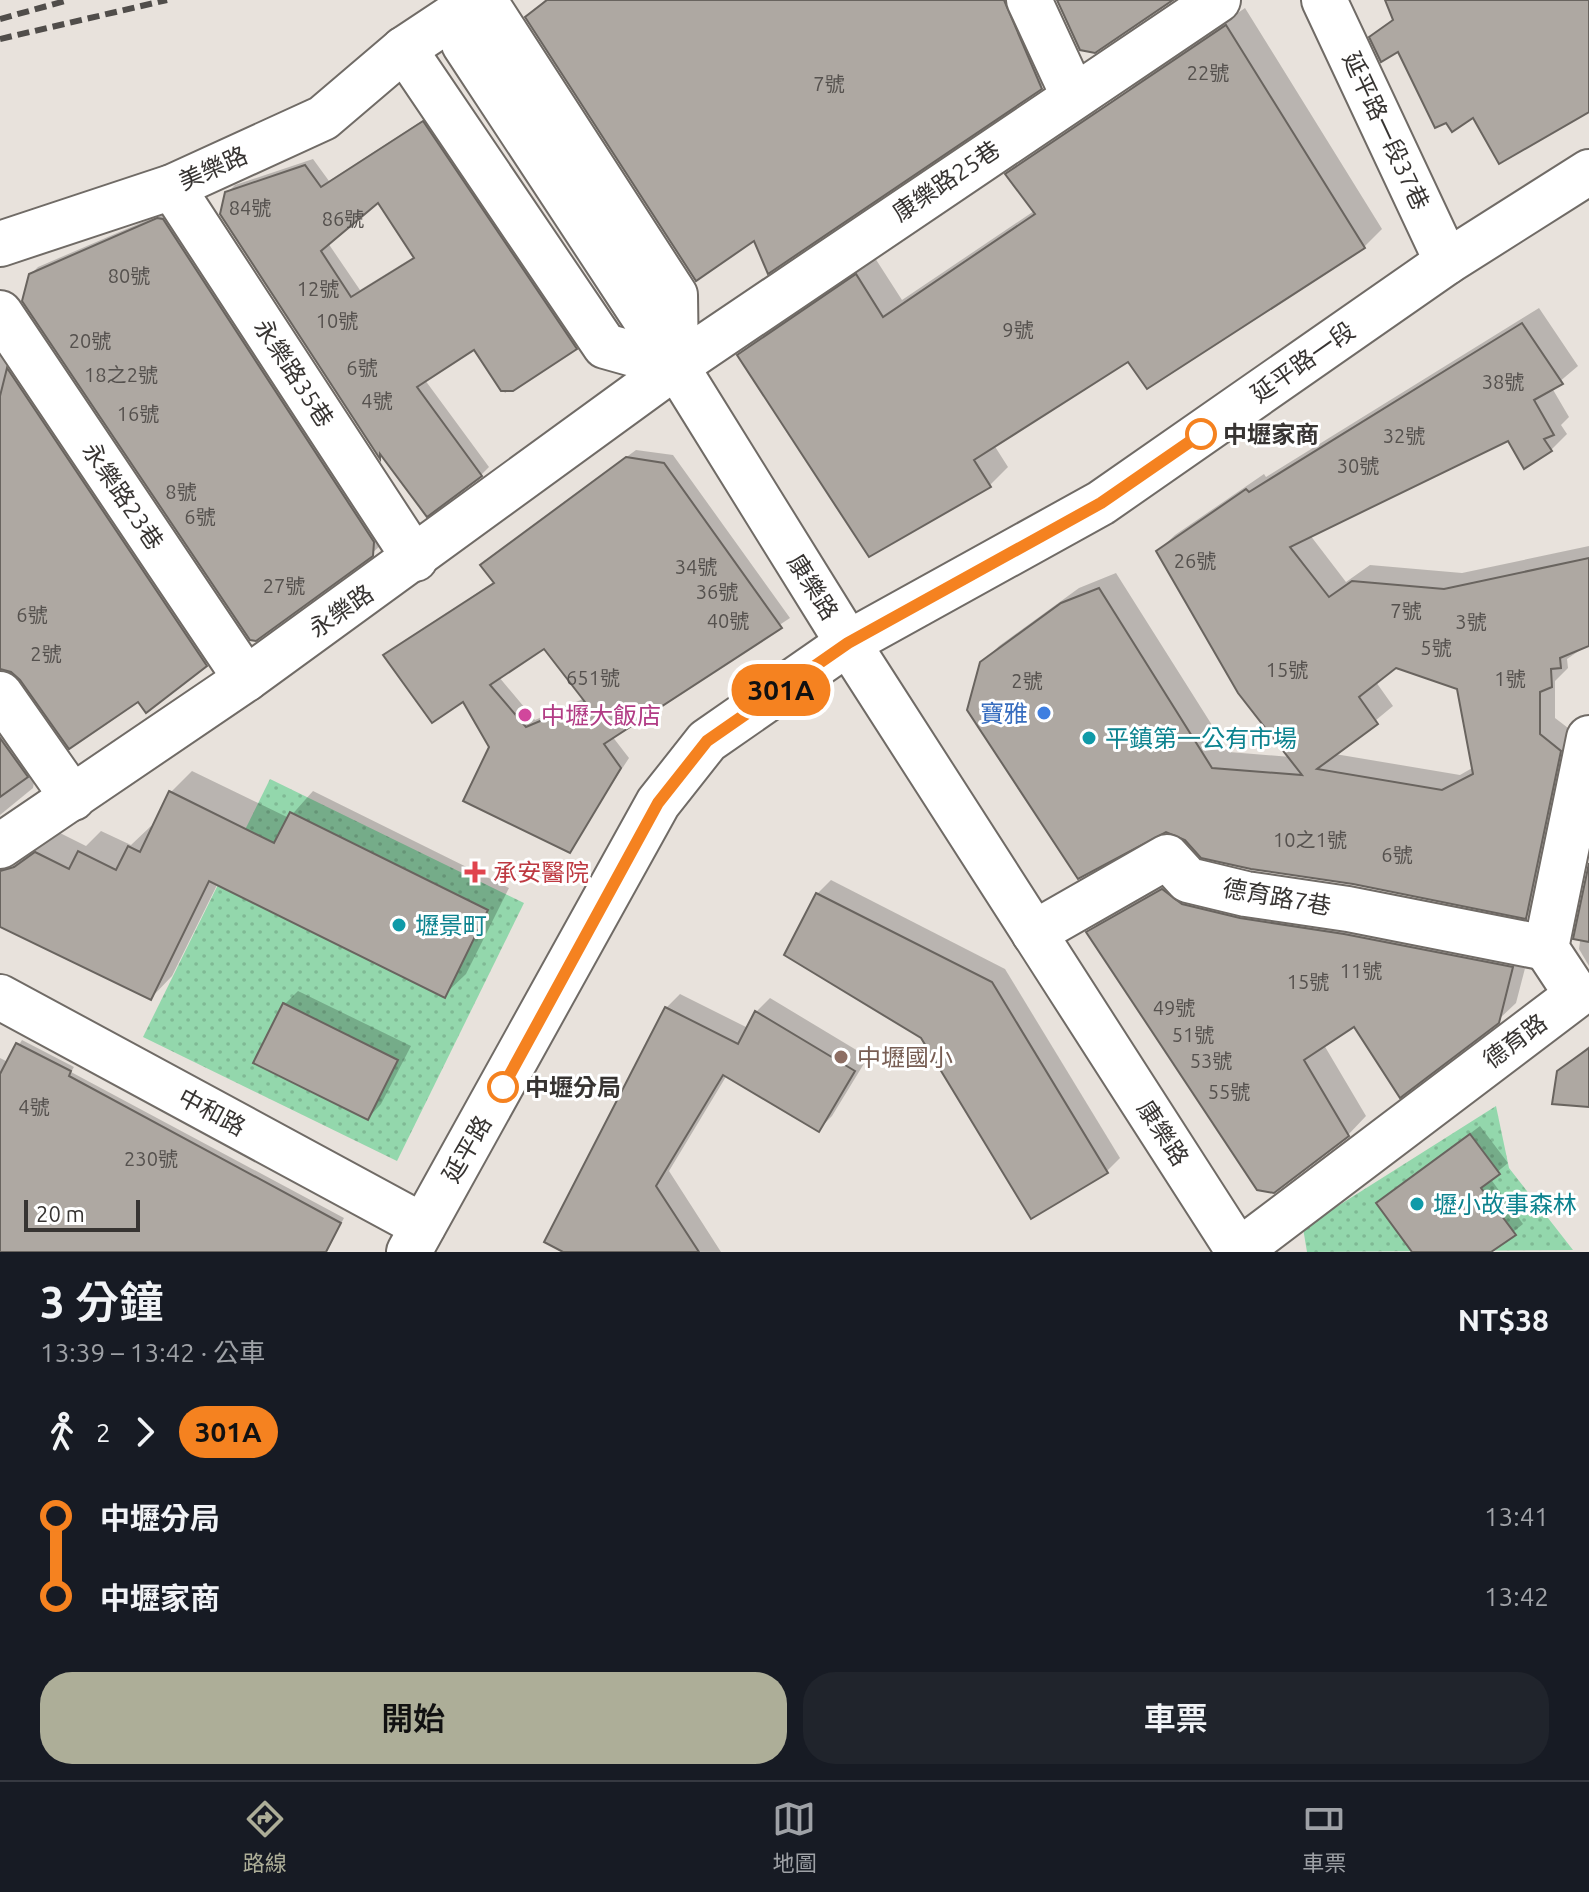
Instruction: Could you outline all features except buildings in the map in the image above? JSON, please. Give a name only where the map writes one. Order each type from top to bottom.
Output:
[{"type":"street","name":"美樂路","points":[[0,244],[172,187],[323,118],[404,49],[481,0]]},
{"type":"street","points":[[404,49],[605,346],[676,366],[675,295],[481,0]]},
{"type":"street","points":[[1029,0],[1073,95]]},
{"type":"street","name":"康樂路25巷","points":[[676,366],[1073,95],[1218,0]]},
{"type":"street","name":"延平路一段37巷","points":[[1324,0],[1447,262]]},
{"type":"street","name":"康樂路","points":[[464,44],[676,366],[848,643],[1239,1252]]},
{"type":"street","name":"延平路一段","points":[[848,643],[1101,503],[1447,262],[1589,172]]},
{"type":"street","name":"永樂路35巷","points":[[172,187],[415,559]]},
{"type":"street","name":"永樂路23巷","points":[[0,313],[246,679]]},
{"type":"street","name":"永樂路","points":[[0,846],[246,679],[415,559],[676,366]]},
{"type":"street","name":"延平路","points":[[416,1239],[658,803],[707,741],[848,643]]},
{"type":"street","points":[[0,694],[73,798]]},
{"type":"street","points":[[1546,948],[1589,738]]},
{"type":"street","name":"德育路7巷","points":[[1034,933],[1167,857],[1188,880],[1246,894],[1348,909],[1546,948]]},
{"type":"street","name":"德育路","points":[[1239,1252],[1577,995],[1546,948]]},
{"type":"street","name":"中和路","points":[[0,997],[416,1239]]},
{"type":"green space","name":"壢景町","points":[[270,779],[524,903],[397,1161],[143,1037]]},
{"type":"green space","points":[[1496,1106],[1509,1168],[1573,1250],[1307,1252],[1303,1228]]},
{"type":"railway","points":[[0,19],[69,0]]},
{"type":"railway","points":[[0,39],[167,0]]},
{"type":"bus line","name":"301A","points":[[503,1087],[658,803],[707,741],[848,643],[1101,503],[1201,434]]},
{"type":"place","name":"中壢家商","points":[[1201,434]]},
{"type":"place","name":"寶雅","points":[[1044,713]]},
{"type":"place","name":"中壢大飯店","points":[[525,715]]},
{"type":"place","name":"平鎮第一公有市場","points":[[1089,738]]},
{"type":"place","name":"承安醫院","points":[[475,872]]},
{"type":"place","name":"壢景町","points":[[399,925]]},
{"type":"place","name":"中壢國小","points":[[841,1057]]},
{"type":"place","name":"中壢分局","points":[[503,1087]]},
{"type":"place","name":"壢小故事森林","points":[[1417,1204]]}]
